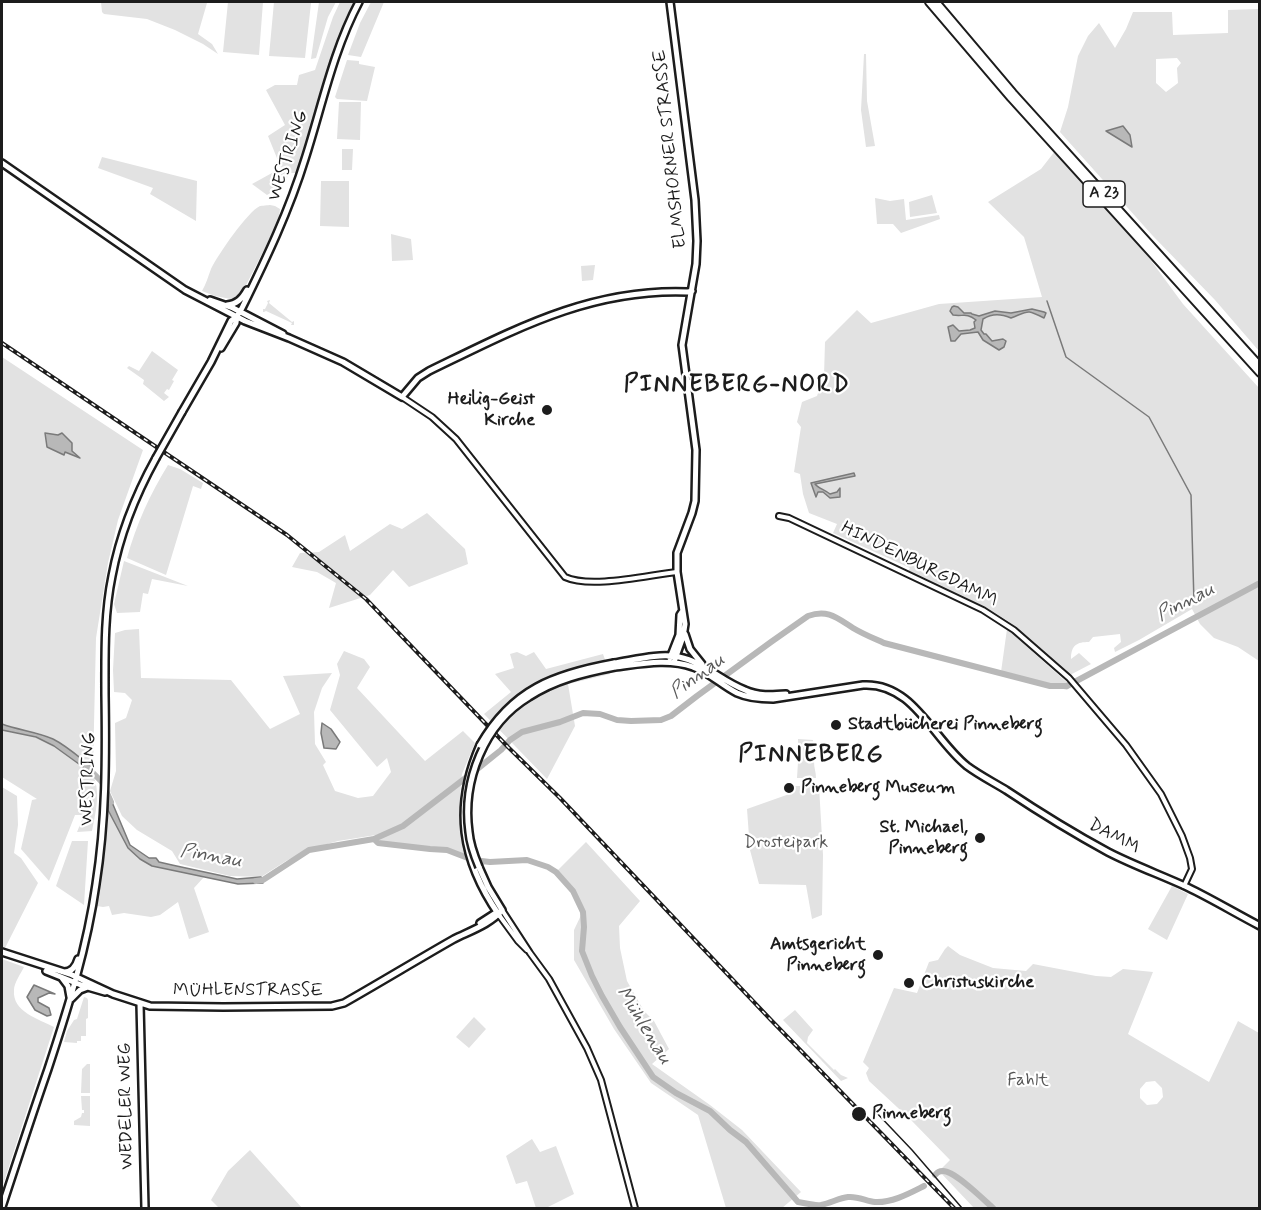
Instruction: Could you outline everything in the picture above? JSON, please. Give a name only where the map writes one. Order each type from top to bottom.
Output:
[{"type":"highway","name":"A 23","points":[[929,2],[1011,98],[1260,373]]},
{"type":"highway","name":"A 23","points":[[936,2],[1013,93],[1260,366]]},
{"type":"main road","name":"WESTRING","points":[[2,1207],[70,1000],[90,921],[102,835],[105,759],[105,630],[111,578],[118,548],[140,488],[211,362],[236,323],[238,314],[273,242],[299,179],[337,52],[358,2]]},
{"type":"main road","name":"ELMSHORNER STRASSE","points":[[670,2],[695,207],[697,256],[682,345],[696,447],[695,501],[677,553],[682,612],[685,615],[684,631],[672,659]]},
{"type":"main road","points":[[2,163],[195,296],[343,362],[402,397],[418,378],[429,371],[554,313],[623,296],[692,291]]},
{"type":"main road","points":[[225,305],[241,300],[257,277]]},
{"type":"main road","points":[[195,296],[225,305],[238,314]]},
{"type":"main road","name":"ELMSHORNER STRASSE","points":[[672,659],[679,635],[682,612]]},
{"type":"main road","name":"ELMSHORNER STRASSE","points":[[684,631],[690,649],[706,667]]},
{"type":"main road","points":[[672,659],[714,675]]},
{"type":"main road","points":[[499,912],[477,868],[469,833],[468,800],[474,769],[489,737],[505,717],[526,698],[544,688],[578,675],[614,665],[672,659],[692,661],[706,667],[738,693],[754,698],[775,697]]},
{"type":"main road","points":[[725,683],[745,691],[775,697]]},
{"type":"main road","name":"DAMM","points":[[775,697],[863,685],[890,689],[912,705],[970,768],[1037,811],[1084,839],[1185,886],[1260,926]]},
{"type":"main road","points":[[738,693],[745,691]]},
{"type":"main road","name":"MÜHLENSTRASSE","points":[[2,952],[150,1006],[332,1006],[344,1003],[472,930],[499,912]]},
{"type":"main road","points":[[70,1000],[68,986],[60,974],[68,972],[75,966],[83,947]]},
{"type":"main road","name":"MÜHLENSTRASSE","points":[[76,980],[88,987],[113,994]]},
{"type":"main road","points":[[70,1000],[80,990],[88,987]]},
{"type":"main road","name":"WEDELER WEG","points":[[140,1004],[145,1209]]},
{"type":"street","points":[[402,397],[432,417],[456,440],[565,577],[576,581],[609,581],[677,572]]},
{"type":"street","name":"HINDENBURGDAMM","points":[[779,516],[789,518],[983,610],[1014,630],[1070,679],[1126,745],[1161,794],[1190,858],[1192,869],[1185,886]]},
{"type":"street","points":[[499,912],[518,941],[549,979],[587,1048],[603,1088],[635,1209]]},
{"type":"green space","points":[[101,2],[210,2],[207,3],[198,34],[212,44],[218,54],[175,30],[147,19],[104,14]]},
{"type":"green space","points":[[228,2],[263,2],[259,55],[223,52]]},
{"type":"green space","points":[[274,2],[311,3],[305,58],[269,56]]},
{"type":"green space","points":[[319,2],[336,2],[328,17],[316,58],[311,59]]},
{"type":"green space","points":[[340,2],[355,2],[336,43],[297,173],[288,173],[284,184],[267,195],[252,184],[281,168],[268,136],[285,125],[266,90],[275,85],[297,85],[299,75],[315,70]]},
{"type":"green space","points":[[371,2],[384,2],[361,57],[348,55],[360,23]]},
{"type":"green space","points":[[1259,9],[1259,351],[1060,132],[1068,107],[1078,56],[1088,36],[1099,23],[1115,48],[1133,12],[1172,12],[1173,35],[1228,33],[1228,10]],"holes":[[[1177,58],[1181,63],[1177,68],[1178,83],[1166,92],[1156,83],[1156,59]]]},
{"type":"green space","points":[[864,54],[866,54],[867,101],[875,146],[866,147],[861,110]]},
{"type":"green space","points":[[347,60],[359,61],[359,64],[375,67],[367,101],[335,97]]},
{"type":"green space","points":[[339,102],[361,102],[360,140],[337,139]]},
{"type":"green space","points":[[342,149],[353,149],[352,170],[342,170]]},
{"type":"green space","points":[[1055,151],[1144,251],[1183,304],[1259,388],[1259,661],[1238,647],[1214,638],[1200,624],[1192,609],[1115,652],[1114,648],[1121,642],[1120,634],[1093,637],[1089,642],[1078,644],[1072,650],[1071,659],[1079,653],[1091,664],[1070,675],[1008,621],[987,608],[908,571],[910,568],[833,533],[837,524],[809,513],[800,474],[794,472],[801,427],[797,422],[802,402],[817,396],[824,376],[825,342],[857,310],[871,323],[939,304],[1042,297],[1024,237],[988,202],[1041,169]]},
{"type":"green space","points":[[102,157],[197,181],[196,221],[150,194],[153,188],[98,168]]},
{"type":"green space","points":[[321,181],[349,181],[349,227],[320,226]]},
{"type":"green space","points":[[932,195],[937,213],[910,217],[909,202]]},
{"type":"green space","points":[[875,198],[890,201],[904,199],[906,220],[939,215],[940,219],[901,233],[893,224],[877,224]]},
{"type":"green space","points":[[270,205],[280,209],[279,218],[241,295],[231,299],[202,291],[214,263],[241,225],[260,206]]},
{"type":"green space","points":[[391,234],[411,239],[413,260],[392,261]]},
{"type":"green space","points":[[595,265],[593,280],[582,281],[581,266]]},
{"type":"green space","points":[[270,300],[269,303],[292,322],[294,321],[294,325],[266,311],[263,312],[267,301]]},
{"type":"green space","points":[[292,336],[357,365],[395,387],[394,389],[344,361]]},
{"type":"green space","points":[[152,351],[178,370],[169,390],[167,389],[164,393],[169,397],[164,401],[143,384],[144,380],[127,368],[129,366],[139,371]]},
{"type":"green space","points":[[2,357],[143,450],[118,520],[108,563],[96,638],[93,768],[54,739],[2,724]]},
{"type":"green space","points":[[168,465],[180,469],[203,483],[201,489],[193,486],[166,575],[127,558],[144,510]]},
{"type":"green space","points":[[427,513],[465,549],[468,564],[409,587],[393,570],[370,595],[329,608],[336,583],[317,572],[292,567],[300,553],[319,552],[345,535],[350,551],[390,524],[402,529]]},
{"type":"green space","points":[[124,561],[188,586],[152,579],[148,594],[143,593],[140,612],[117,613],[114,604]]},
{"type":"green space","points":[[139,629],[141,678],[231,680],[270,729],[300,714],[283,676],[332,673],[322,688],[314,712],[315,744],[326,762],[323,765],[335,791],[358,798],[373,796],[391,772],[387,758],[377,767],[330,710],[340,675],[337,664],[344,651],[364,659],[370,667],[357,688],[425,761],[463,731],[475,743],[462,774],[460,796],[461,829],[467,857],[447,850],[378,843],[374,839],[398,828],[313,848],[261,877],[230,876],[180,864],[172,851],[137,830],[122,816],[110,791],[116,771],[115,723],[126,718],[132,700],[125,693],[114,692],[115,633]]},
{"type":"green space","points":[[1007,629],[1071,686],[1067,690],[1001,672]]},
{"type":"green space","points":[[517,652],[526,656],[534,652],[546,669],[603,654],[610,674],[568,684],[575,726],[547,779],[484,714],[511,692],[495,674],[514,668],[510,654]]},
{"type":"green space","points":[[2,730],[34,737],[48,743],[77,762],[95,780],[97,799],[92,831],[77,832],[84,815],[75,815],[49,881],[21,849],[32,800],[37,799],[2,777]]},
{"type":"green space","points":[[798,739],[813,740],[812,760],[816,778],[797,778]]},
{"type":"green space","name":"Drosteipark","points":[[795,786],[819,786],[823,855],[822,915],[812,919],[806,885],[759,884],[750,850],[747,809],[795,792]]},
{"type":"green space","points":[[2,787],[17,796],[18,825],[14,853],[21,858],[38,883],[4,950],[2,949]]},
{"type":"green space","points":[[108,810],[128,848],[153,866],[204,877],[194,888],[209,932],[189,939],[178,902],[160,915],[151,917],[124,913],[112,915],[109,906],[97,906]]},
{"type":"green space","points":[[72,841],[88,841],[84,905],[56,886]]},
{"type":"green space","points":[[586,842],[640,901],[619,926],[620,948],[627,981],[644,1011],[654,1021],[669,1049],[652,1064],[742,1130],[801,1192],[782,1208],[726,1208],[698,1115],[651,1083],[614,1029],[574,960],[574,930],[583,911],[573,893],[556,872]]},
{"type":"green space","points":[[1172,886],[1188,894],[1167,940],[1148,929]]},
{"type":"green space","name":"Fahlt","points":[[948,946],[960,955],[993,968],[1026,971],[1033,964],[1111,977],[1123,969],[1153,972],[1128,1034],[1209,1082],[1238,1021],[1259,1033],[1259,1208],[974,1208],[939,1171],[950,1160],[869,1081],[866,1073],[869,1068],[863,1062],[894,988],[917,993],[929,962],[938,960]],"holes":[[[1155,1081],[1162,1088],[1163,1097],[1157,1104],[1147,1105],[1140,1098],[1140,1089],[1146,1082]]]},
{"type":"green space","points":[[2,959],[24,967],[14,987],[17,1004],[34,1018],[54,1027],[2,1188]]},
{"type":"green space","points":[[84,997],[88,1000],[86,1036],[81,1036],[81,1041],[77,1043],[64,1042],[67,1031],[77,1019]]},
{"type":"green space","points":[[795,1010],[813,1030],[807,1043],[834,1070],[848,1078],[841,1081],[783,1020]]},
{"type":"green space","points":[[474,1017],[486,1029],[469,1048],[456,1037]]},
{"type":"green space","points":[[138,1063],[140,1065],[142,1208],[141,1208]]},
{"type":"green space","points":[[90,1064],[90,1093],[81,1093],[82,1069]]},
{"type":"green space","points":[[81,1096],[90,1096],[90,1126],[74,1125],[74,1121],[84,1113]]},
{"type":"green space","points":[[532,1139],[540,1152],[556,1146],[574,1194],[546,1208],[536,1208],[527,1181],[516,1184],[506,1156]]},
{"type":"green space","points":[[250,1150],[302,1208],[219,1208],[211,1200],[228,1171]]},
{"type":"shaded area","points":[[1123,126],[1130,135],[1132,147],[1106,131]]},
{"type":"shaded area","points":[[954,306],[964,313],[979,316],[995,311],[1011,313],[1032,309],[1046,313],[1044,318],[1028,312],[1011,318],[997,315],[983,319],[981,330],[984,334],[992,341],[1003,339],[1006,341],[1004,347],[999,350],[983,340],[978,332],[961,334],[955,341],[951,341],[948,327],[953,325],[959,331],[970,330],[975,328],[976,320],[967,315],[953,315],[950,311]]},
{"type":"shaded area","points":[[45,433],[58,435],[62,433],[72,443],[72,451],[80,458],[65,452],[64,455],[47,447]]},
{"type":"shaded area","points":[[854,473],[855,476],[815,484],[830,494],[837,492],[840,488],[840,497],[830,498],[823,492],[818,492],[816,497],[811,483]]},
{"type":"shaded area","points":[[322,723],[331,729],[340,742],[336,749],[324,748]]},
{"type":"shaded area","points":[[2,724],[53,739],[93,768],[90,772],[54,746],[36,737],[2,730]]},
{"type":"shaded area","points":[[109,795],[130,845],[149,858],[237,879],[261,877],[263,883],[238,884],[152,866],[128,848],[108,810]]},
{"type":"shaded area","points":[[34,985],[55,994],[49,993],[38,998],[38,1002],[49,1008],[51,1015],[47,1016],[35,1010],[27,997]]},
{"type":"waterway","points":[[1047,301],[1066,357],[1149,417],[1191,495],[1194,603]]},
{"type":"waterway","name":"Pinnau","points":[[256,881],[263,880],[309,850],[374,839],[403,826],[522,732],[583,713],[600,714],[617,720],[631,721],[661,720],[671,716],[808,616],[827,614],[884,643],[1050,686],[1067,686],[1260,583]]},
{"type":"waterway","name":"Pinnau","points":[[87,767],[102,782],[111,802]]},
{"type":"waterway","name":"Mühlenau","points":[[374,839],[378,843],[447,850],[473,860],[490,862],[527,860],[556,872],[573,891],[583,912],[582,951],[592,976],[620,1027],[653,1077],[676,1093],[710,1111],[746,1142],[798,1202],[821,1205],[852,1197],[881,1202],[901,1197],[924,1186]]},
{"type":"waterway","name":"Mühlenau","points":[[935,1175],[943,1171],[948,1172],[969,1186],[993,1208]]},
{"type":"tram line","points":[[874,1110],[962,1208]]},
{"type":"railway","points":[[2,343],[287,535],[366,599],[954,1208]]},
{"type":"place","name":"Heilig-Geist Kirche","points":[[547,410]]},
{"type":"place","name":"Stadtbücherei Pinneberg","points":[[836,725]]},
{"type":"place","name":"Pinneberg Museum","points":[[789,788]]},
{"type":"place","name":"St. Michael, Pinneberg","points":[[980,838]]},
{"type":"place","name":"Amtsgericht Pinneberg","points":[[878,955]]},
{"type":"place","name":"Christuskirche","points":[[909,983]]},
{"type":"place","name":"Pinneberg","points":[[859,1114]]},
{"type":"district","name":"PINNEBERG-NORD","points":[[737,386]]},
{"type":"district","name":"PINNEBERG","points":[[811,756]]}]
